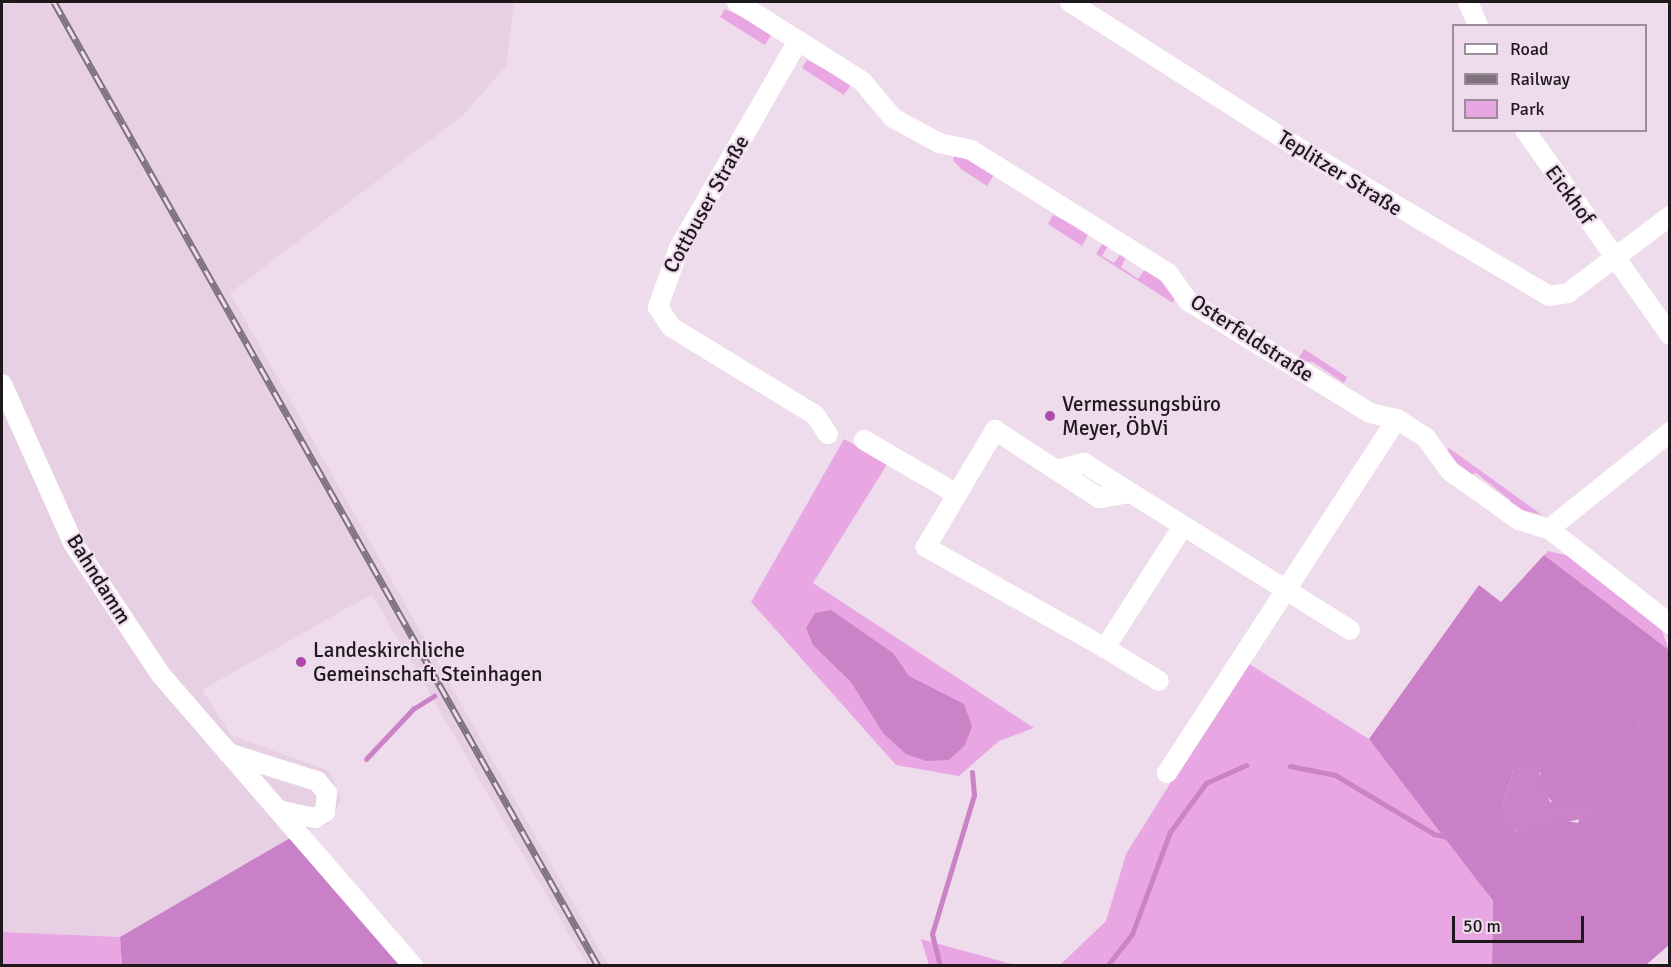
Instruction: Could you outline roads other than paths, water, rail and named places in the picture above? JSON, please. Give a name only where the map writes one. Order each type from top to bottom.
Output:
[{"type":"street","name":"Osterfeldstraße","points":[[737,2],[862,81],[893,118],[939,143],[971,150],[1168,273],[1188,300],[1370,413],[1397,419],[1426,438],[1450,471],[1520,520],[1549,529],[1670,624]]},
{"type":"street","name":"Teplitzer Straße","points":[[1070,2],[1526,286],[1549,296],[1568,293],[1615,259]]},
{"type":"street","points":[[1468,2],[1477,24]]},
{"type":"street","name":"Cottbuser Straße","points":[[798,41],[679,248],[658,306],[670,327],[815,415],[828,434]]},
{"type":"street","name":"Eickhof","points":[[1526,132],[1670,335]]},
{"type":"street","points":[[1615,259],[1670,216]]},
{"type":"street","name":"Bahndamm","points":[[2,384],[74,543],[161,675],[413,966]]},
{"type":"street","points":[[1167,773],[1285,588],[1397,419]]},
{"type":"street","points":[[1159,681],[1105,648],[926,548],[955,493],[995,430],[1099,498],[1131,493],[1350,630]]},
{"type":"street","points":[[1549,529],[1670,432]]},
{"type":"street","points":[[864,440],[955,493]]},
{"type":"street","points":[[1105,648],[1183,526]]},
{"type":"street","points":[[228,753],[317,781],[327,793],[326,812],[315,819],[278,810]]},
{"type":"waterway","points":[[1608,794],[1633,744],[1642,705],[1665,680]]},
{"type":"waterway","points":[[366,759],[413,709],[434,696]]},
{"type":"waterway","points":[[1107,966],[1132,934],[1170,832],[1206,783],[1246,765]]},
{"type":"waterway","points":[[1290,766],[1335,775],[1434,834],[1451,838]]},
{"type":"waterway","points":[[940,966],[932,934],[974,795],[972,772]]},
{"type":"waterway","points":[[127,966],[130,957],[304,858]]},
{"type":"railway","points":[[54,2],[598,966]]},
{"type":"place","name":"Vermessungsbüro Meyer, ÖbVi","points":[[1050,416]]},
{"type":"place","name":"Landeskirchliche Gemeinschaft Steinhagen","points":[[301,662]]}]
